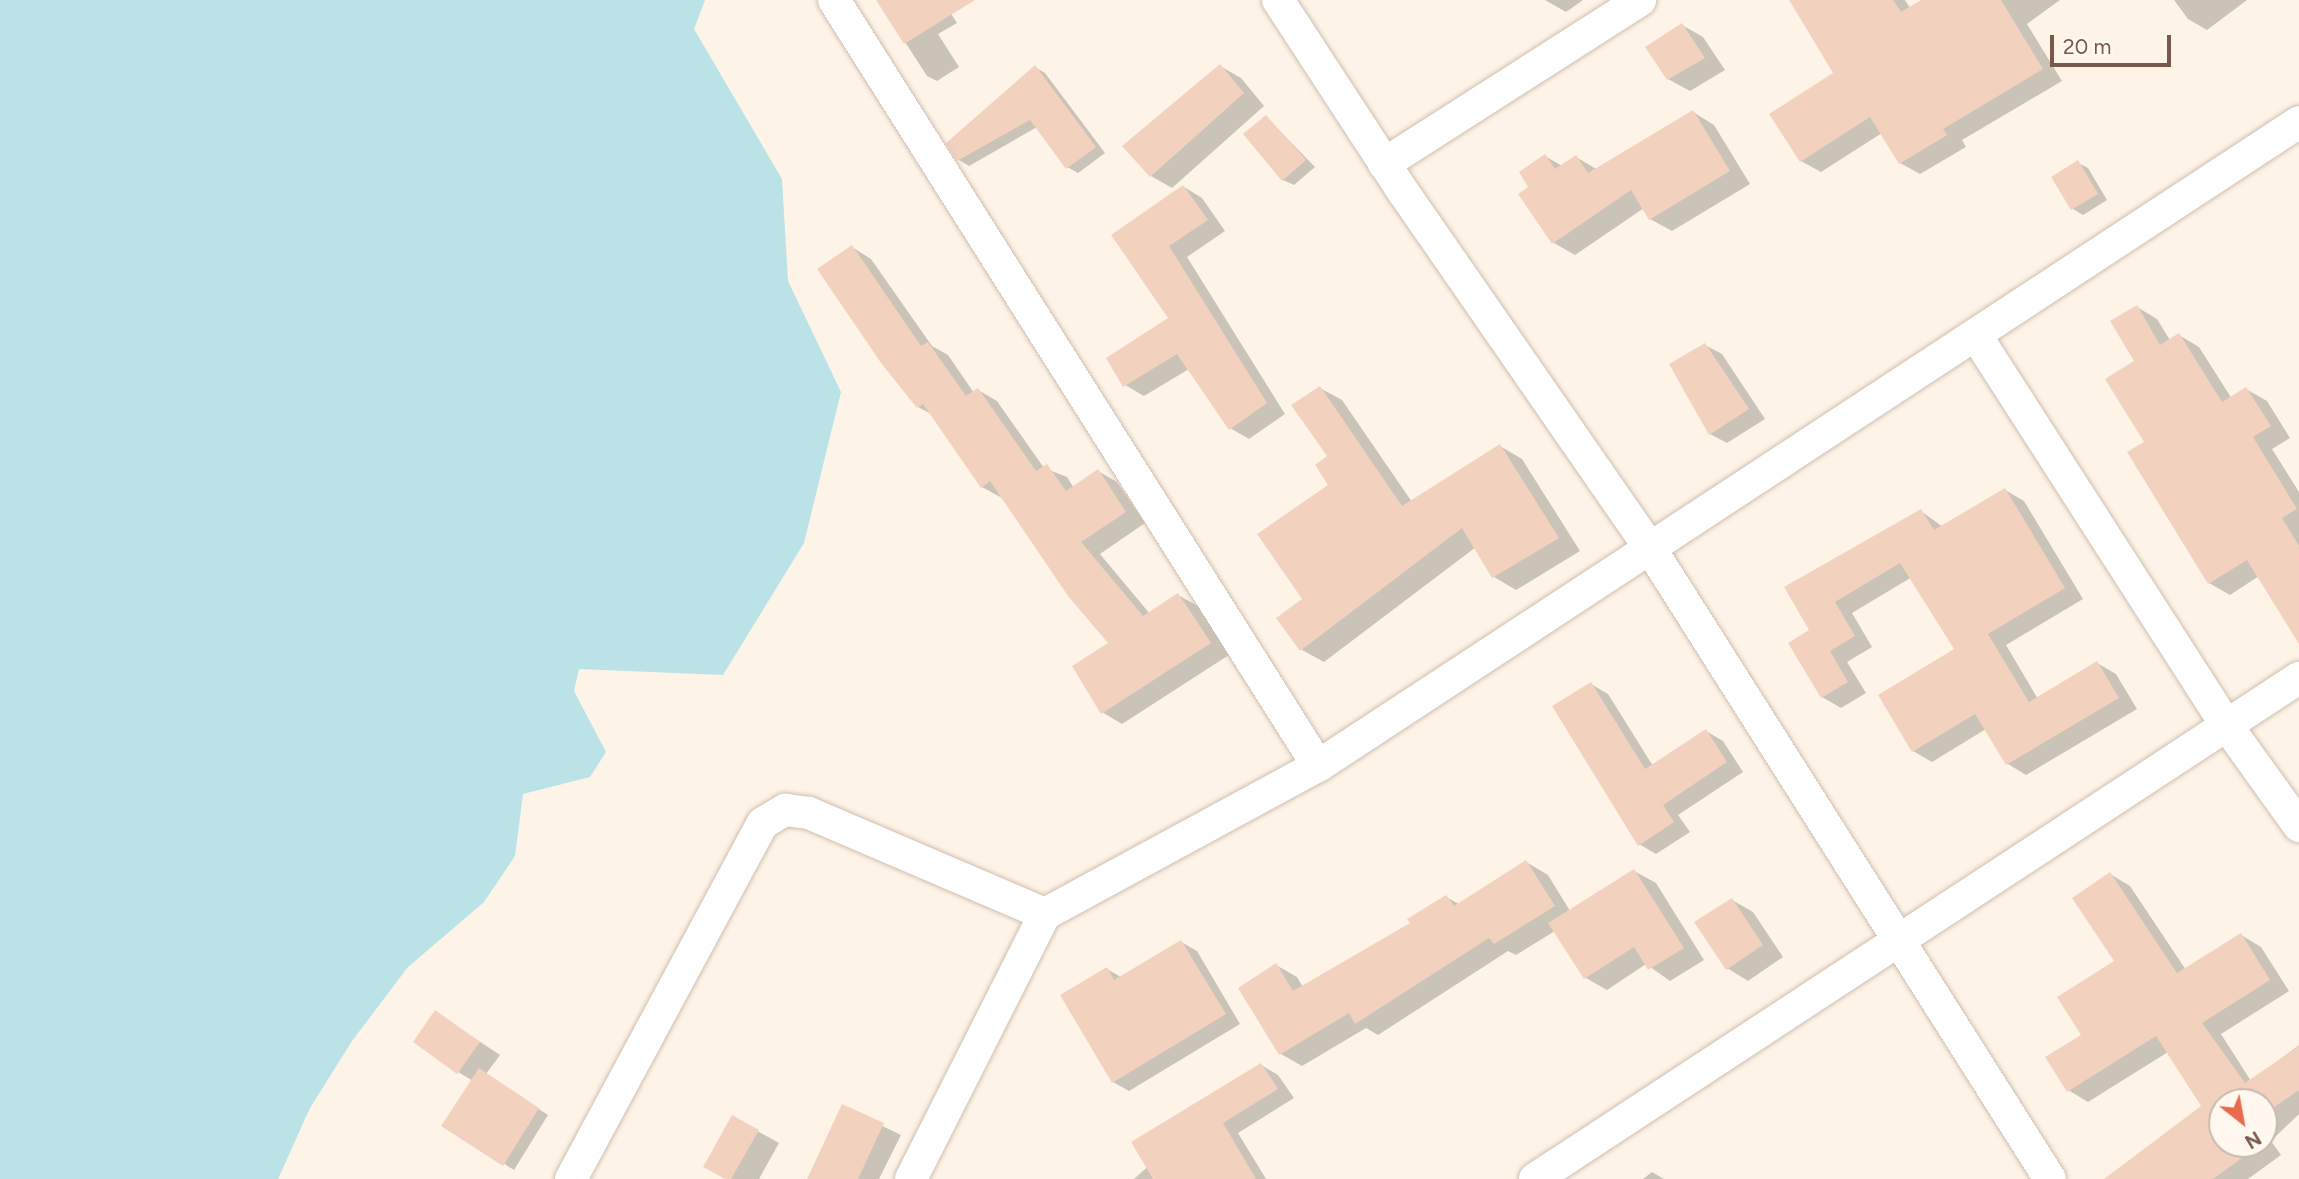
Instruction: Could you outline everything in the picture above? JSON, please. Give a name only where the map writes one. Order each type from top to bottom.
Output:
[{"type":"street","points":[[834,0],[1318,766]]},
{"type":"street","points":[[1278,0],[1384,164],[1650,548],[2050,1179]]},
{"type":"street","points":[[1384,164],[1640,0]]},
{"type":"street","points":[[911,1179],[1045,914],[1318,766],[1977,337],[2299,122]]},
{"type":"street","points":[[1977,337],[2225,723],[2299,826]]},
{"type":"street","points":[[1535,1179],[1901,942],[2225,723],[2299,678]]},
{"type":"street","points":[[571,1179],[763,822],[785,810],[809,813],[1045,914]]},
{"type":"water","points":[[0,0],[705,0],[694,29],[782,179],[788,281],[841,392],[804,543],[723,675],[579,669],[574,691],[606,752],[590,777],[523,794],[515,856],[484,902],[408,967],[352,1041],[310,1108],[278,1179],[0,1179]]},
{"type":"building","points":[[876,0],[975,0],[904,44]]},
{"type":"building","points":[[1789,0],[1893,0],[1901,12],[1921,0],[2001,0],[2043,69],[1943,129],[1947,135],[1899,164],[1870,117],[1800,162],[1769,114],[1833,73]]},
{"type":"building","points":[[1682,23],[1705,58],[1667,80],[1645,47]]},
{"type":"building","points":[[1220,64],[1244,93],[1150,177],[1122,146]]},
{"type":"building","points":[[1035,65],[1096,147],[1066,169],[1030,120],[957,161],[946,143]]},
{"type":"building","points":[[1693,110],[1730,171],[1649,220],[1631,190],[1552,244],[1518,194],[1528,187],[1519,172],[1545,154],[1555,169],[1576,155],[1588,173]]},
{"type":"building","points":[[1266,115],[1306,160],[1282,181],[1243,134]]},
{"type":"building","points":[[2078,160],[2098,194],[2071,210],[2051,177]]},
{"type":"building","points":[[1183,185],[1208,220],[1169,246],[1267,403],[1229,430],[1177,354],[1123,387],[1106,358],[1168,318],[1111,235]]},
{"type":"building","points":[[852,245],[921,346],[928,342],[966,396],[978,388],[1036,471],[1047,464],[1066,491],[1098,469],[1126,512],[1081,542],[1143,616],[1178,593],[1211,643],[1101,714],[1072,666],[1108,643],[1068,596],[990,481],[981,488],[923,404],[917,408],[881,363],[817,269]]},
{"type":"building","points":[[2137,305],[2160,345],[2179,333],[2222,402],[2246,387],[2271,426],[2253,437],[2297,509],[2282,518],[2299,546],[2299,644],[2247,560],[2208,584],[2127,452],[2144,442],[2105,379],[2134,361],[2110,321]]},
{"type":"building","points":[[1705,343],[1749,409],[1709,435],[1669,364]]},
{"type":"building","points":[[1320,386],[1402,506],[1500,444],[1559,538],[1492,578],[1462,528],[1300,651],[1276,618],[1302,599],[1257,534],[1328,485],[1315,465],[1327,456],[1291,405]]},
{"type":"building","points":[[2005,488],[2065,588],[1988,634],[2029,702],[2097,661],[2119,698],[2006,765],[1975,714],[1912,752],[1878,695],[1954,649],[1900,563],[1835,602],[1855,636],[1830,651],[1848,682],[1821,698],[1788,643],[1809,630],[1784,587],[1921,509],[1934,530]]},
{"type":"building","points":[[1591,682],[1645,769],[1706,729],[1727,762],[1663,805],[1674,822],[1638,846],[1552,706]]},
{"type":"building","points":[[1526,860],[1555,906],[1494,944],[1489,938],[1355,1024],[1349,1013],[1279,1055],[1238,988],[1276,963],[1293,991],[1410,923],[1407,919],[1446,895],[1454,906]]},
{"type":"building","points":[[1634,869],[1684,948],[1648,970],[1634,947],[1584,979],[1548,923]]},
{"type":"building","points":[[2110,872],[2177,973],[2241,933],[2270,980],[2202,1023],[2245,1083],[2299,1046],[2299,1090],[2278,1104],[2278,1088],[2208,1088],[2208,1158],[2242,1158],[2213,1179],[2104,1179],[2201,1106],[2156,1036],[2067,1092],[2045,1057],[2081,1035],[2057,997],[2114,961],[2072,898]]},
{"type":"building","points":[[1732,898],[1763,945],[1726,970],[1694,922]]},
{"type":"building","points":[[1181,940],[1226,1014],[1112,1083],[1060,995],[1107,967],[1114,980]]},
{"type":"building","points":[[435,1010],[480,1042],[457,1074],[413,1042]]},
{"type":"building","points":[[1261,1063],[1278,1089],[1223,1123],[1256,1179],[1153,1179],[1131,1142]]},
{"type":"building","points":[[479,1068],[539,1108],[503,1166],[441,1126]]},
{"type":"building","points":[[842,1104],[884,1123],[858,1179],[807,1179]]},
{"type":"building","points":[[732,1115],[759,1130],[731,1179],[725,1179],[703,1167]]}]
